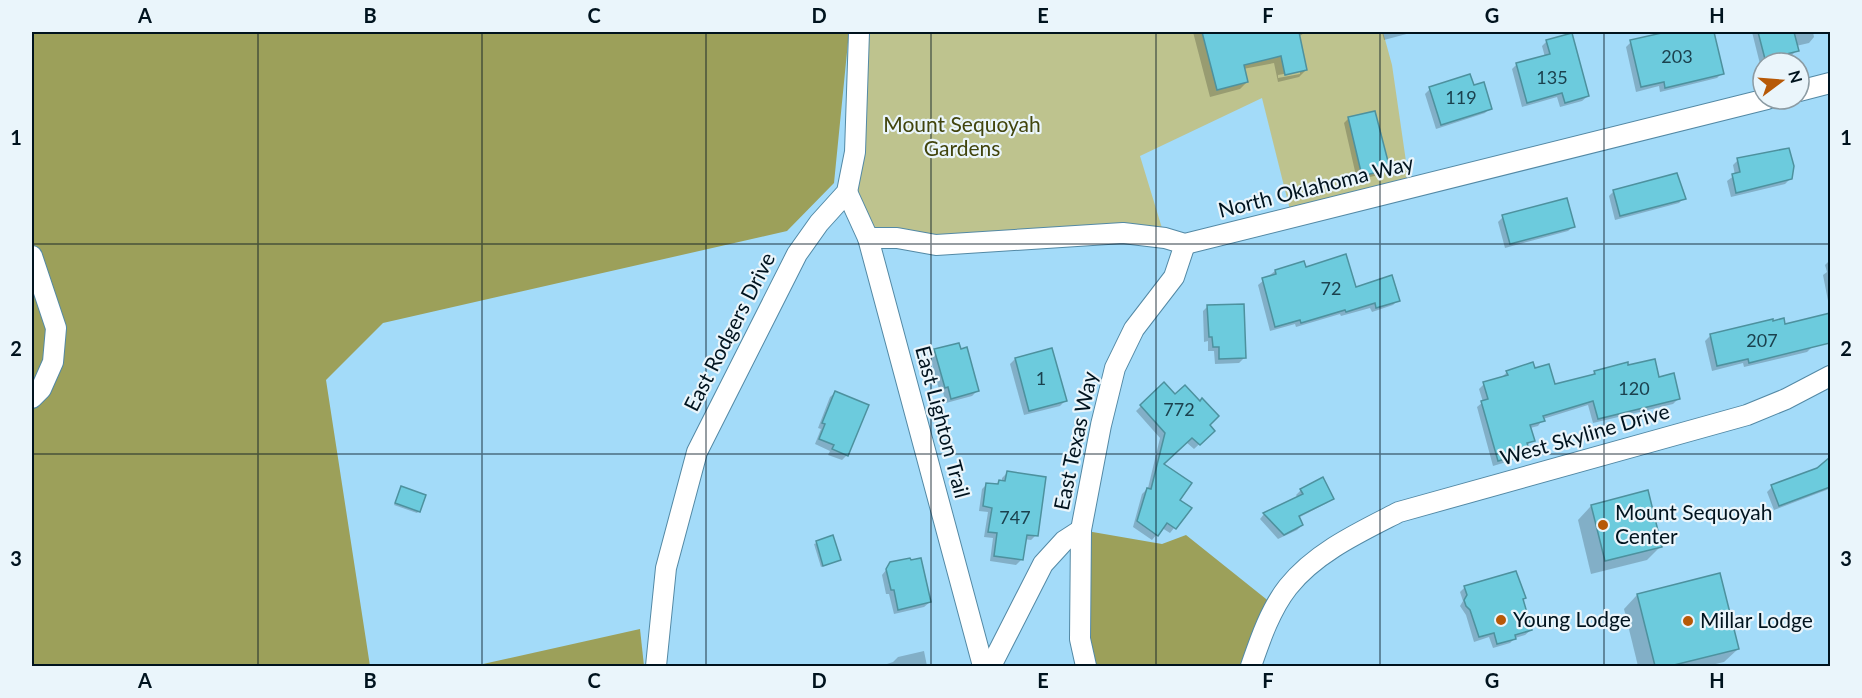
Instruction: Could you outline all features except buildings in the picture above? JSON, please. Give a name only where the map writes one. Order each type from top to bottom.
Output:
[{"type":"street","points":[[847,192],[855,152],[858,32]]},
{"type":"street","points":[[1811,88],[1830,83]]},
{"type":"street","name":"North Oklahoma Way","points":[[868,238],[897,238],[936,245],[1123,233],[1165,238],[1185,244],[1751,103]]},
{"type":"street","name":"East Lighton Trail","points":[[847,192],[868,238],[983,666]]},
{"type":"street","name":"East Rodgers Drive","points":[[656,666],[666,568],[696,452],[797,254],[819,223],[847,192]]},
{"type":"street","name":"East Texas Way","points":[[1086,666],[1080,639],[1081,530],[1101,425],[1115,368],[1134,329],[1174,278],[1185,244]]},
{"type":"street","points":[[32,256],[56,328],[53,362],[41,389],[32,398]]},
{"type":"street","name":"West Skyline Drive","points":[[1251,666],[1263,630],[1288,587],[1316,560],[1352,537],[1399,512],[1747,415],[1786,399],[1830,376]]},
{"type":"street","points":[[991,666],[1043,564],[1064,541],[1081,530]]},
{"type":"green space","points":[[32,32],[849,32],[834,183],[787,231],[383,323],[326,380],[370,666],[32,666]]},
{"type":"green space","name":"Mount Sequoyah Gardens","points":[[859,32],[1383,32],[1392,65],[1410,189],[1292,218],[1262,98],[1140,156],[1165,238],[868,238],[847,192]]},
{"type":"green space","points":[[1081,530],[1162,544],[1186,535],[1276,607],[1251,666],[1086,666]]},
{"type":"green space","points":[[640,629],[644,666],[474,666]]},
{"type":"place","name":"Mount Sequoyah Center","points":[[1603,525]]},
{"type":"place","name":"Young Lodge","points":[[1501,620]]},
{"type":"place","name":"Millar Lodge","points":[[1688,621]]}]
